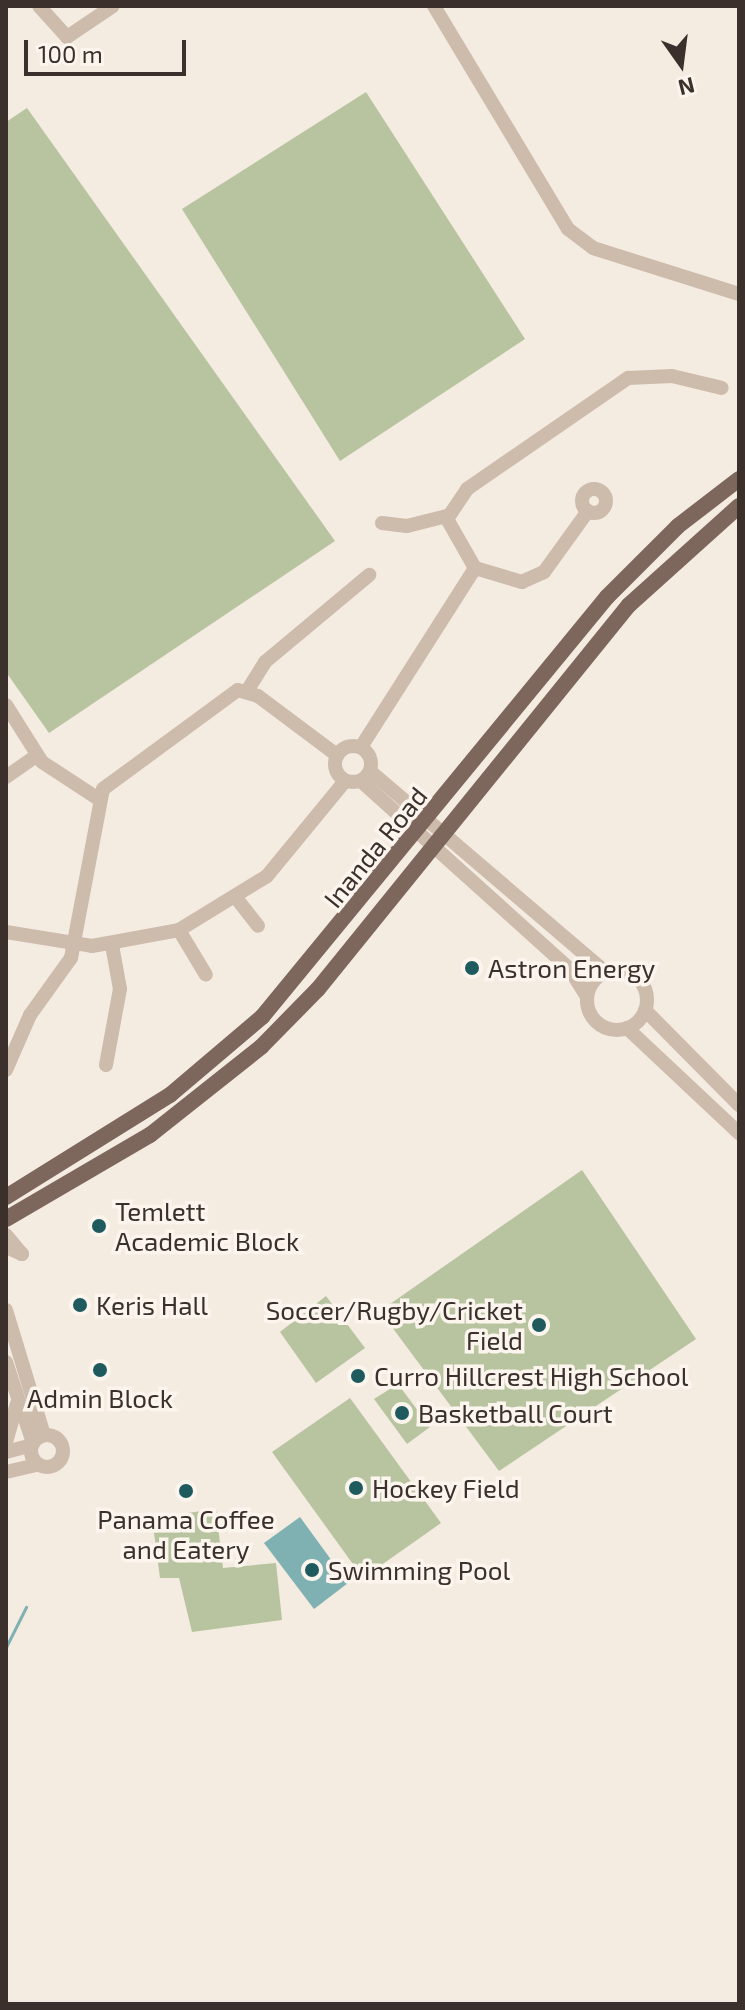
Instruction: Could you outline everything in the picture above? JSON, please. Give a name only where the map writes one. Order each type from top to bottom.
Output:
[{"type":"main road","name":"Inanda Road","points":[[6,1197],[170,1095],[244,1034],[303,974],[607,597],[678,526],[739,479]]},
{"type":"main road","name":"Inanda Road","points":[[6,1219],[150,1135],[249,1057],[318,989],[629,605],[739,506]]},
{"type":"street","points":[[39,6],[67,37],[113,6]]},
{"type":"street","points":[[434,6],[568,229],[593,248],[739,294]]},
{"type":"street","points":[[382,523],[400,527],[447,516],[467,489],[628,378],[672,376],[722,388]]},
{"type":"street","points":[[447,516],[475,568],[517,583],[537,578],[588,511]]},
{"type":"street","points":[[337,755],[361,747],[475,568]]},
{"type":"street","points":[[6,1070],[30,1015],[64,973],[73,946],[97,798],[217,700],[247,691],[265,662],[369,575]]},
{"type":"street","points":[[247,691],[337,755]]},
{"type":"street","points":[[6,705],[37,755],[66,783],[97,798]]},
{"type":"street","points":[[361,747],[366,776],[605,972],[634,975],[646,990],[645,1010],[627,1028]]},
{"type":"street","points":[[6,777],[37,755]]},
{"type":"street","points":[[337,755],[336,772],[345,781]]},
{"type":"street","points":[[6,932],[73,946],[112,945],[179,930],[237,899],[293,850],[345,781],[366,776]]},
{"type":"street","points":[[441,836],[569,968],[587,997],[598,1024],[627,1028],[739,1133]]},
{"type":"street","points":[[237,899],[258,926]]},
{"type":"street","points":[[179,930],[206,975]]},
{"type":"street","points":[[106,1065],[119,1015],[112,945]]},
{"type":"street","points":[[587,997],[605,972]]},
{"type":"street","points":[[645,1010],[734,1100],[716,1110]]},
{"type":"street","points":[[6,1235],[22,1254],[6,1247]]},
{"type":"street","points":[[6,1310],[36,1441],[37,1465]]},
{"type":"street","points":[[6,1362],[17,1402],[36,1441]]},
{"type":"street","points":[[6,1442],[17,1402]]},
{"type":"street","points":[[6,1452],[36,1441],[60,1441],[63,1456],[52,1467],[37,1465],[6,1472]]},
{"type":"green space","points":[[366,92],[525,339],[340,461],[182,209]]},
{"type":"green space","points":[[27,108],[335,541],[49,733],[6,672],[6,122]]},
{"type":"green space","name":"Soccer/Rugby/Cricket Field","points":[[582,1170],[696,1339],[499,1471],[380,1311]]},
{"type":"green space","points":[[326,1296],[365,1348],[316,1383],[280,1332]]},
{"type":"green space","name":"Basketball Court","points":[[398,1384],[430,1427],[407,1444],[374,1399]]},
{"type":"green space","name":"Hockey Field","points":[[350,1398],[441,1523],[363,1578],[272,1452]]},
{"type":"green space","points":[[216,1509],[223,1568],[276,1563],[282,1620],[192,1632],[179,1578],[160,1578],[152,1518]]},
{"type":"water","name":"Swimming Pool","points":[[300,1517],[348,1583],[314,1609],[264,1543]]},
{"type":"waterway","points":[[6,1647],[26,1607]]},
{"type":"place","name":"Astron Energy","points":[[472,968]]},
{"type":"place","name":"Temlett Academic Block","points":[[99,1226]]},
{"type":"place","name":"Keris Hall","points":[[80,1305]]},
{"type":"place","name":"Soccer/Rugby/Cricket Field","points":[[539,1325]]},
{"type":"place","name":"Admin Block","points":[[100,1370]]},
{"type":"place","name":"Curro Hillcrest High School","points":[[358,1376]]},
{"type":"place","name":"Basketball Court","points":[[402,1413]]},
{"type":"place","name":"Hockey Field","points":[[356,1488]]},
{"type":"place","name":"Panama Coffee and Eatery","points":[[186,1491]]},
{"type":"place","name":"Swimming Pool","points":[[312,1570]]}]
